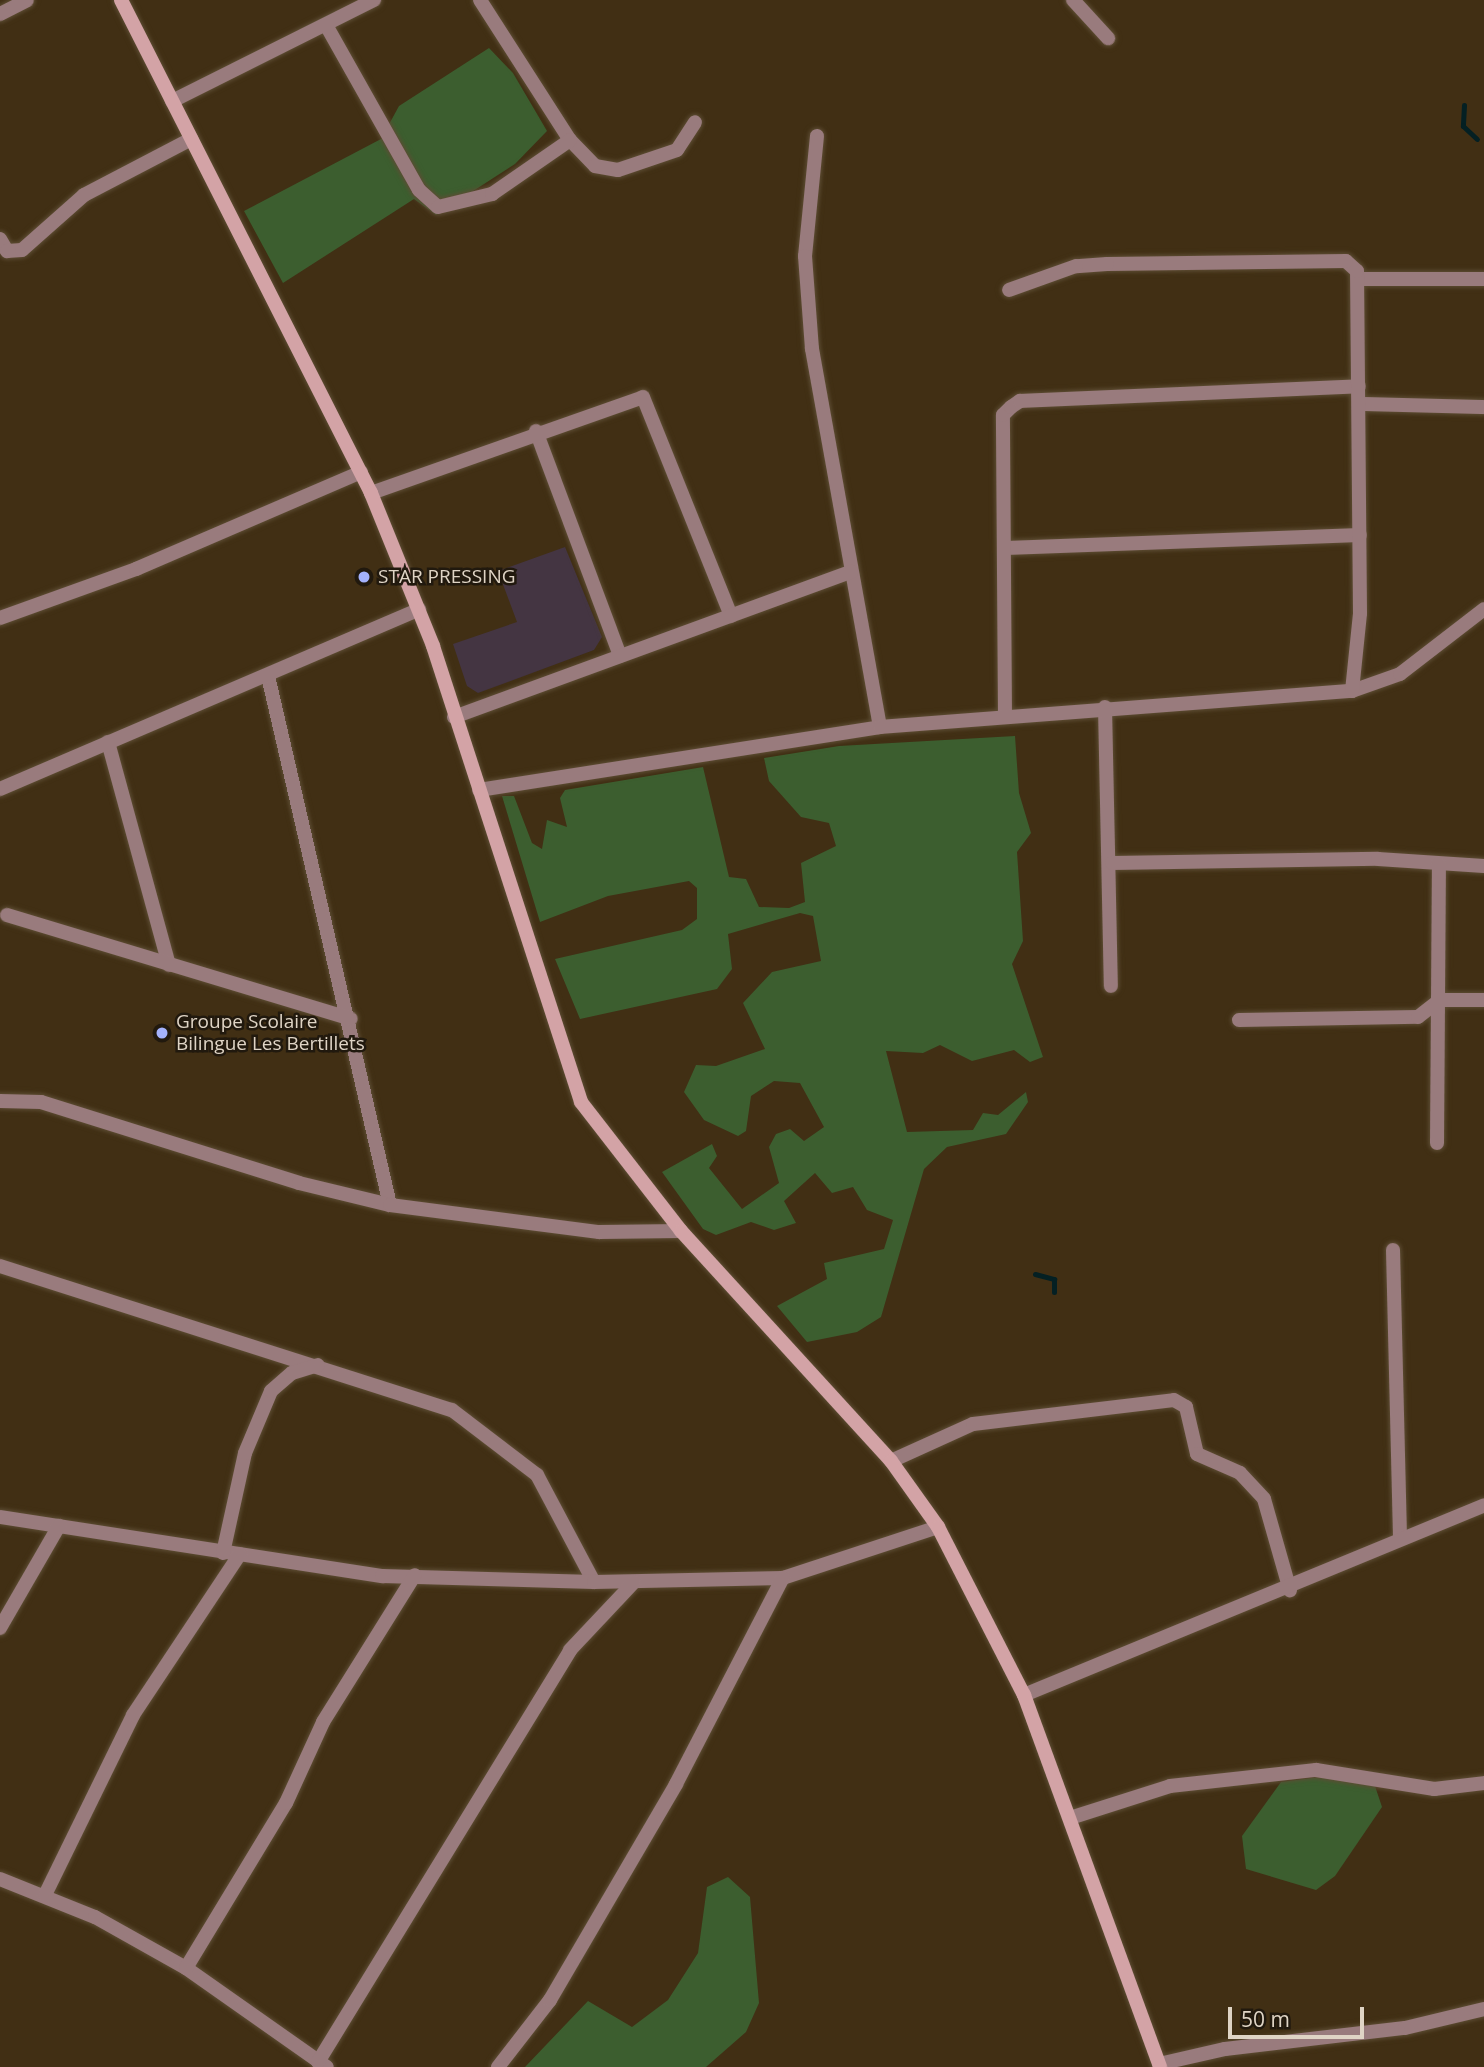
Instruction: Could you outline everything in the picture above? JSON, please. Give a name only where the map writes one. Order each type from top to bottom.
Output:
[{"type":"main road","points":[[121,0],[371,493],[419,609],[571,1081],[598,1127],[681,1231],[891,1461],[938,1527],[1024,1695],[1160,2066]]},
{"type":"street","points":[[0,14],[27,0]]},
{"type":"street","points":[[172,101],[374,0]]},
{"type":"street","points":[[480,0],[570,140],[595,166],[618,170],[677,150],[695,122]]},
{"type":"street","points":[[1073,0],[1108,38]]},
{"type":"street","points":[[326,25],[419,190],[438,207],[492,194],[570,140]]},
{"type":"street","points":[[817,136],[805,256],[811,336],[880,727]]},
{"type":"street","points":[[0,239],[8,251],[22,250],[84,195],[191,139]]},
{"type":"street","points":[[1009,290],[1076,266],[1346,261],[1359,279],[1360,536],[1352,691]]},
{"type":"street","points":[[1359,279],[1484,278]]},
{"type":"street","points":[[1005,716],[1006,548],[1003,415],[1020,401],[1360,386]]},
{"type":"street","points":[[371,493],[536,431],[643,397],[731,616]]},
{"type":"street","points":[[1360,404],[1484,407]]},
{"type":"street","points":[[536,431],[620,656]]},
{"type":"street","points":[[0,618],[136,569],[361,471]]},
{"type":"street","points":[[1006,548],[1360,536]]},
{"type":"street","points":[[454,717],[851,572]]},
{"type":"street","points":[[0,789],[419,609]]},
{"type":"street","points":[[478,790],[880,727],[1105,707],[1352,691],[1400,674],[1484,610]]},
{"type":"street","points":[[268,676],[351,1019],[390,1205]]},
{"type":"street","points":[[1105,707],[1112,863],[1111,986]]},
{"type":"street","points":[[108,742],[169,965]]},
{"type":"street","points":[[1112,863],[1484,866]]},
{"type":"street","points":[[1437,1143],[1439,864]]},
{"type":"street","points":[[7,915],[351,1019]]},
{"type":"street","points":[[1239,1020],[1418,1017],[1440,1000],[1484,1000]]},
{"type":"street","points":[[0,1101],[41,1102],[299,1183],[390,1205],[599,1232],[681,1231]]},
{"type":"street","points":[[1393,1250],[1400,1537]]},
{"type":"street","points":[[0,1266],[429,1399],[537,1475],[594,1582]]},
{"type":"street","points":[[223,1553],[245,1453],[271,1391],[292,1373],[320,1365]]},
{"type":"street","points":[[891,1461],[973,1424],[1174,1400],[1186,1407],[1196,1454],[1240,1472],[1264,1499],[1290,1590]]},
{"type":"street","points":[[1024,1695],[1290,1590],[1400,1537],[1484,1505]]},
{"type":"street","points":[[0,1517],[223,1553],[415,1575],[594,1582],[783,1578],[938,1527]]},
{"type":"street","points":[[0,1628],[58,1526]]},
{"type":"street","points":[[45,1895],[133,1714],[240,1554]]},
{"type":"street","points":[[186,1968],[286,1803],[323,1722],[415,1575]]},
{"type":"street","points":[[498,2067],[557,1988],[676,1784],[783,1578]]},
{"type":"street","points":[[0,1879],[45,1895],[186,1968],[323,2064],[570,1650],[634,1581]]},
{"type":"street","points":[[1070,1818],[1170,1786],[1316,1770],[1434,1790],[1484,1783]]},
{"type":"street","points":[[1160,2066],[1225,2049],[1405,2028],[1484,2009]]},
{"type":"shaded area","points":[[565,547],[602,637],[594,650],[478,693],[467,686],[453,644],[517,622],[498,571]]},
{"type":"green space","points":[[489,48],[513,73],[547,131],[515,164],[436,215],[414,199],[283,283],[244,211],[381,139],[399,106]]},
{"type":"green space","points":[[1015,736],[1019,793],[1031,833],[1017,852],[1023,941],[1012,964],[1043,1057],[1030,1062],[1014,1050],[972,1061],[940,1045],[923,1053],[886,1051],[907,1132],[973,1130],[983,1113],[998,1115],[1026,1092],[1028,1102],[1006,1134],[947,1147],[924,1169],[881,1317],[857,1332],[807,1342],[777,1306],[827,1279],[824,1263],[884,1249],[893,1220],[867,1210],[853,1187],[832,1193],[815,1173],[784,1201],[796,1223],[774,1230],[751,1222],[716,1235],[703,1229],[662,1172],[712,1144],[717,1156],[709,1168],[742,1209],[779,1183],[769,1147],[776,1134],[790,1129],[804,1141],[824,1127],[800,1083],[774,1081],[751,1096],[746,1131],[738,1136],[704,1120],[684,1092],[696,1065],[716,1066],[765,1049],[743,1003],[772,972],[821,961],[813,916],[800,913],[728,934],[732,969],[717,989],[580,1019],[555,959],[682,930],[697,919],[697,888],[689,881],[608,896],[540,922],[502,796],[514,796],[532,843],[542,849],[547,820],[567,827],[560,798],[565,790],[703,767],[729,877],[746,879],[759,907],[789,908],[805,902],[801,863],[836,846],[829,823],[801,817],[769,781],[764,758],[839,746]]},
{"type":"green space","points":[[1326,1776],[1373,1780],[1382,1807],[1335,1876],[1316,1890],[1246,1869],[1242,1836],[1281,1782]]},
{"type":"green space","points":[[728,1877],[750,1897],[759,2003],[746,2032],[706,2067],[525,2067],[588,2001],[632,2027],[668,2000],[698,1953],[707,1887]]},
{"type":"waterway","points":[[1464,105],[1463,126],[1477,139]]},
{"type":"waterway","points":[[1035,1274],[1054,1279],[1054,1292]]},
{"type":"place","name":"STAR PRESSING","points":[[364,577]]},
{"type":"place","name":"Groupe Scolaire Bilingue Les Bertillets","points":[[162,1033]]}]
